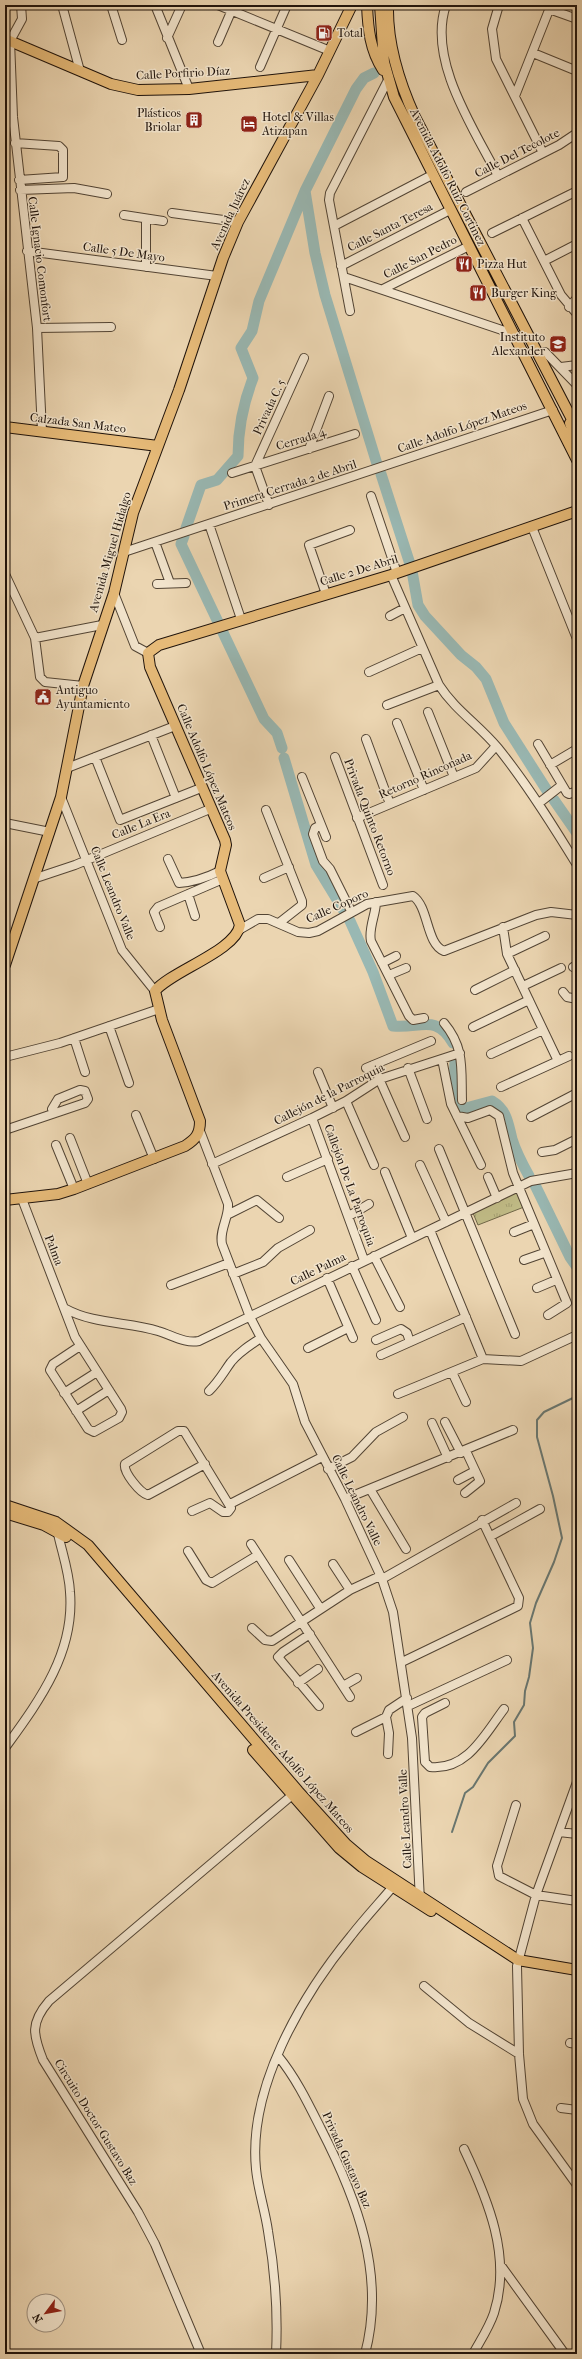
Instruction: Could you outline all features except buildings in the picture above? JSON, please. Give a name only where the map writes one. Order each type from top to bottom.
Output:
[{"type":"main road","points":[[367,5],[373,52],[387,77]]},
{"type":"main road","name":"Avenida Adolfo Ruiz Cortinez","points":[[380,5],[384,62],[387,77],[403,118],[553,410],[577,460]]},
{"type":"main road","name":"Avenida Adolfo Ruiz Cortinez","points":[[388,5],[393,56],[402,87],[528,336],[560,394],[577,429]]},
{"type":"main road","name":"Avenida Juárez","points":[[158,446],[217,276],[238,222],[318,75],[349,7]]},
{"type":"main road","name":"Calle Porfirio Díaz","points":[[7,40],[123,88],[152,90],[189,89],[318,75]]},
{"type":"main road","points":[[560,394],[577,442]]},
{"type":"main road","name":"Calzada San Mateo","points":[[5,427],[158,446]]},
{"type":"main road","points":[[147,445],[154,456]]},
{"type":"main road","name":"Avenida Miguel Hidalgo","points":[[5,965],[36,878],[61,797],[83,686],[102,625],[114,593],[133,513],[158,446]]},
{"type":"main road","name":"Calle 2 De Abril","points":[[148,652],[158,645],[394,574],[577,511]]},
{"type":"main road","points":[[532,527],[550,525],[577,515]]},
{"type":"main road","name":"Calle Adolfo López Mateos","points":[[148,652],[150,667],[226,845],[222,875]]},
{"type":"main road","points":[[5,1200],[22,1199],[74,1189],[154,1159],[185,1146],[195,1140],[200,1131],[200,1121],[159,1009],[156,991],[167,980],[194,966],[232,939],[240,930],[239,920],[222,875]]},
{"type":"main road","name":"Avenida Presidente Adolfo López Mateos","points":[[5,1505],[57,1527],[88,1545],[295,1794],[346,1844],[395,1885],[421,1900],[517,1963],[577,1976]]},
{"type":"main road","name":"Avenida Presidente Adolfo López Mateos","points":[[5,1513],[57,1527]]},
{"type":"main road","name":"Avenida Presidente Adolfo López Mateos","points":[[517,1963],[577,1970]]},
{"type":"street","points":[[7,40],[22,19],[21,5]]},
{"type":"street","points":[[62,5],[80,71]]},
{"type":"street","points":[[112,5],[122,40]]},
{"type":"street","points":[[155,5],[189,89]]},
{"type":"street","points":[[168,38],[182,5]]},
{"type":"street","points":[[218,5],[233,8],[276,29],[330,51]]},
{"type":"street","points":[[260,67],[287,5]]},
{"type":"street","points":[[446,5],[442,27],[443,52],[448,73],[458,97],[498,176]]},
{"type":"street","points":[[499,5],[492,30],[496,59],[543,153]]},
{"type":"street","points":[[515,96],[550,7],[577,19]]},
{"type":"street","points":[[218,42],[233,8]]},
{"type":"street","name":"Calle Ignacio Comonfort","points":[[7,40],[9,117],[15,144],[37,328],[42,431]]},
{"type":"street","points":[[532,53],[577,71]]},
{"type":"street","points":[[350,311],[329,200],[332,186],[387,77]]},
{"type":"street","name":"Calle Del Tecolote","points":[[466,192],[543,153],[577,133]]},
{"type":"street","points":[[15,144],[59,146],[63,150],[63,177],[19,180]]},
{"type":"street","points":[[334,226],[432,175]]},
{"type":"street","points":[[20,190],[74,188],[107,194]]},
{"type":"street","points":[[492,232],[577,191]]},
{"type":"street","name":"Calle Santa Teresa","points":[[342,266],[450,210]]},
{"type":"street","points":[[172,213],[238,222]]},
{"type":"street","points":[[124,216],[163,220]]},
{"type":"street","points":[[522,218],[561,295],[569,307],[577,314]]},
{"type":"street","points":[[146,219],[146,267]]},
{"type":"street","points":[[544,261],[577,244]]},
{"type":"street","name":"Calle San Pedro","points":[[382,289],[469,246]]},
{"type":"street","name":"Calle 5 De Mayo","points":[[27,250],[217,276]]},
{"type":"street","points":[[344,277],[514,334]]},
{"type":"street","points":[[569,307],[577,298]]},
{"type":"street","points":[[37,328],[111,327]]},
{"type":"street","points":[[545,352],[562,367],[577,385]]},
{"type":"street","name":"Privada C. 5","points":[[255,466],[304,358]]},
{"type":"street","points":[[562,367],[577,365]]},
{"type":"street","points":[[309,449],[329,396]]},
{"type":"street","name":"Calle Adolfo López Mateos","points":[[379,469],[553,410]]},
{"type":"street","name":"Cerrada 4","points":[[232,473],[355,434]]},
{"type":"street","points":[[255,466],[269,506]]},
{"type":"street","name":"Primera Cerrada 2 de Abril","points":[[124,552],[379,469]]},
{"type":"street","points":[[371,496],[405,608],[439,685],[449,702],[496,746],[539,803],[577,865]]},
{"type":"street","points":[[209,524],[241,619]]},
{"type":"street","points":[[532,527],[577,639]]},
{"type":"street","points":[[326,594],[309,545],[350,530]]},
{"type":"street","points":[[156,542],[170,583]]},
{"type":"street","points":[[5,574],[35,638],[42,680],[83,686]]},
{"type":"street","points":[[157,584],[186,583]]},
{"type":"street","points":[[114,593],[136,646],[148,652]]},
{"type":"street","points":[[390,616],[405,608]]},
{"type":"street","points":[[35,638],[102,625]]},
{"type":"street","points":[[369,672],[422,648]]},
{"type":"street","points":[[387,705],[439,685]]},
{"type":"street","points":[[428,712],[454,778]]},
{"type":"street","points":[[397,723],[424,790]]},
{"type":"street","points":[[67,768],[175,726]]},
{"type":"street","points":[[151,735],[176,798]]},
{"type":"street","points":[[366,739],[390,804]]},
{"type":"street","points":[[538,744],[562,785],[569,794],[577,791]]},
{"type":"street","name":"Retorno Rinconada","points":[[357,818],[454,778],[478,766],[496,746]]},
{"type":"street","points":[[550,765],[577,749]]},
{"type":"street","points":[[95,757],[120,820],[201,788]]},
{"type":"street","name":"Privada Quinto Retorno","points":[[335,757],[383,885]]},
{"type":"street","points":[[302,777],[326,837]]},
{"type":"street","points":[[539,803],[562,785]]},
{"type":"street","name":"Calle Leandro Valle","points":[[61,797],[122,950],[156,991]]},
{"type":"street","name":"Calle La Era","points":[[36,878],[210,809]]},
{"type":"street","points":[[266,810],[289,867],[302,905],[279,923]]},
{"type":"street","points":[[5,823],[50,832]]},
{"type":"street","points":[[321,826],[313,830],[323,861],[330,869],[351,911]]},
{"type":"street","points":[[168,859],[179,883],[189,880],[196,882],[222,875]]},
{"type":"street","points":[[264,878],[289,867]]},
{"type":"street","points":[[160,927],[155,910],[222,875]]},
{"type":"street","points":[[188,894],[195,916]]},
{"type":"street","name":"Calle Coporo","points":[[240,930],[258,920],[268,919],[298,932],[309,933],[318,931],[342,918],[351,911],[376,902],[413,896],[417,899],[436,944],[444,951],[536,915],[551,912],[577,915]]},
{"type":"street","points":[[376,902],[376,912],[370,938],[409,1016],[413,1020],[424,1018]]},
{"type":"street","points":[[503,927],[508,954],[558,1061]]},
{"type":"street","points":[[508,954],[545,936]]},
{"type":"street","points":[[382,963],[396,956]]},
{"type":"street","points":[[389,975],[406,968]]},
{"type":"street","points":[[523,986],[561,968]]},
{"type":"street","points":[[475,990],[515,970]]},
{"type":"street","points":[[563,992],[567,997],[577,999]]},
{"type":"street","points":[[473,1027],[529,1000]]},
{"type":"street","points":[[5,1057],[74,1038],[159,1009]]},
{"type":"street","points":[[444,1023],[457,1040],[460,1053],[462,1100]]},
{"type":"street","points":[[109,1026],[129,1083]]},
{"type":"street","points":[[491,1054],[543,1030]]},
{"type":"street","points":[[74,1038],[85,1072]]},
{"type":"street","points":[[405,1138],[380,1079],[369,1066],[431,1041]]},
{"type":"street","name":"Callejón de la Parroquia","points":[[212,1164],[333,1108],[380,1079],[408,1068],[460,1053]]},
{"type":"street","points":[[501,1087],[569,1056]]},
{"type":"street","points":[[442,1059],[451,1104],[481,1165]]},
{"type":"street","points":[[408,1068],[427,1119]]},
{"type":"street","points":[[318,1072],[333,1108]]},
{"type":"street","points":[[532,1117],[577,1093]]},
{"type":"street","points":[[346,1101],[374,1165]]},
{"type":"street","points":[[457,1116],[468,1118],[485,1111],[495,1112],[502,1123],[510,1166],[534,1224],[544,1253],[567,1303],[548,1315]]},
{"type":"street","points":[[5,1130],[54,1113]]},
{"type":"street","points":[[136,1115],[154,1159]]},
{"type":"street","name":"Callejón De La Parroquia","points":[[312,1118],[364,1260]]},
{"type":"street","name":"Calle Leandro Valle","points":[[200,1131],[228,1204],[227,1215],[221,1238],[250,1317],[260,1338],[293,1384],[305,1422],[328,1469],[345,1499],[381,1578],[393,1612],[402,1662],[412,1738],[421,1900]]},
{"type":"street","points":[[70,1138],[88,1184]]},
{"type":"street","points":[[542,1152],[556,1150],[577,1140]]},
{"type":"street","points":[[56,1145],[74,1189]]},
{"type":"street","points":[[439,1148],[515,1334]]},
{"type":"street","points":[[287,1177],[328,1159]]},
{"type":"street","points":[[420,1164],[446,1222]]},
{"type":"street","points":[[385,1172],[412,1238]]},
{"type":"street","name":"Calle Palma","points":[[66,1309],[81,1315],[150,1328],[193,1342],[250,1317],[364,1260],[537,1179],[577,1173]]},
{"type":"street","points":[[488,1177],[497,1198]]},
{"type":"street","name":"Palma","points":[[22,1199],[60,1301],[66,1309],[71,1328],[80,1346],[121,1409],[121,1415],[119,1418],[94,1432],[88,1429],[76,1411]]},
{"type":"street","points":[[227,1215],[258,1200],[279,1218]]},
{"type":"street","points":[[349,1216],[369,1204]]},
{"type":"street","points":[[514,1232],[534,1224]]},
{"type":"street","points":[[234,1274],[264,1262],[278,1248],[310,1230]]},
{"type":"street","points":[[430,1230],[483,1359]]},
{"type":"street","points":[[524,1260],[544,1253]]},
{"type":"street","points":[[374,1256],[400,1307]]},
{"type":"street","points":[[171,1285],[229,1263]]},
{"type":"street","points":[[352,1266],[376,1320]]},
{"type":"street","points":[[327,1278],[353,1338]]},
{"type":"street","points":[[537,1288],[556,1280]]},
{"type":"street","points":[[382,1355],[466,1317]]},
{"type":"street","points":[[308,1348],[348,1328]]},
{"type":"street","points":[[376,1340],[401,1329],[406,1333],[410,1342]]},
{"type":"street","points":[[398,1394],[483,1359],[521,1361],[577,1336]]},
{"type":"street","points":[[209,1391],[221,1380],[230,1363],[240,1353],[260,1338]]},
{"type":"street","points":[[80,1346],[51,1366],[51,1373],[64,1393],[76,1411],[109,1390]]},
{"type":"street","points":[[64,1393],[97,1372]]},
{"type":"street","points":[[452,1372],[466,1402]]},
{"type":"street","points":[[328,1469],[352,1456],[376,1432],[403,1417]]},
{"type":"street","points":[[445,1422],[476,1471],[479,1483],[465,1493]]},
{"type":"street","points":[[432,1423],[448,1458]]},
{"type":"street","points":[[192,1511],[210,1503],[226,1513],[231,1509],[232,1503],[186,1433],[181,1430],[127,1461],[124,1467],[143,1493],[148,1495],[205,1464]]},
{"type":"street","points":[[345,1499],[463,1452],[513,1430]]},
{"type":"street","points":[[232,1503],[322,1457]]},
{"type":"street","points":[[458,1480],[476,1471]]},
{"type":"street","points":[[370,1489],[406,1550]]},
{"type":"street","points":[[252,1628],[264,1640],[270,1642],[303,1622],[320,1608],[350,1590],[381,1578],[516,1502]]},
{"type":"street","points":[[491,1536],[540,1509]]},
{"type":"street","points":[[402,1662],[518,1606],[519,1598],[491,1536],[482,1520]]},
{"type":"street","points":[[5,1748],[49,1685],[56,1671],[66,1638],[71,1593],[57,1527]]},
{"type":"street","points":[[251,1544],[303,1622],[350,1697]]},
{"type":"street","points":[[188,1551],[206,1580],[212,1583],[258,1555]]},
{"type":"street","points":[[289,1560],[320,1608]]},
{"type":"street","points":[[333,1564],[350,1590]]},
{"type":"street","points":[[310,1634],[278,1657],[319,1706]]},
{"type":"street","points":[[408,1706],[507,1660]]},
{"type":"street","points":[[298,1682],[318,1669]]},
{"type":"street","points":[[344,1686],[357,1678]]},
{"type":"street","points":[[388,1754],[389,1733],[386,1717],[389,1710],[407,1698]]},
{"type":"street","points":[[445,1703],[422,1715],[427,1765],[434,1768],[458,1763],[474,1749],[504,1709]]},
{"type":"street","points":[[356,1732],[386,1717]]},
{"type":"street","points":[[412,1738],[423,1737]]},
{"type":"street","points":[[577,1782],[536,1895],[517,1963],[519,2054],[523,2099],[527,2112],[577,2184]]},
{"type":"street","name":"Circuito Doctor Gustavo Baz","points":[[201,2354],[168,2269],[156,2244],[131,2200],[42,2060],[36,2043],[35,2022],[49,2001],[295,1794]]},
{"type":"street","points":[[516,1805],[497,1872],[504,1880],[536,1895],[577,1901]]},
{"type":"street","points":[[559,1832],[577,1834]]},
{"type":"street","points":[[276,2354],[276,2304],[272,2252],[259,2189],[255,2146],[262,2098],[292,2025],[350,1937],[395,1885]]},
{"type":"street","points":[[424,1986],[470,2023],[519,2054]]},
{"type":"street","name":"Privada Gustavo Baz","points":[[278,2056],[296,2080],[337,2160],[354,2200],[363,2228],[371,2283],[372,2320],[365,2354]]},
{"type":"street","points":[[561,2108],[577,2110]]},
{"type":"street","points":[[464,2150],[492,2213],[502,2267],[494,2314],[473,2354]]},
{"type":"street","points":[[502,2267],[565,2354]]},
{"type":"green space","points":[[518,1190],[524,1207],[478,1225],[473,1213]]},
{"type":"waterway","points":[[374,73],[364,78],[356,89],[305,191],[315,253],[325,295],[377,464]]},
{"type":"waterway","points":[[186,528],[201,485],[217,480],[238,456],[242,416],[246,397],[253,378],[241,348],[252,331],[259,301],[305,191]]},
{"type":"waterway","points":[[381,474],[410,564]]},
{"type":"waterway","points":[[184,536],[181,544],[264,719],[277,733],[282,748]]},
{"type":"waterway","points":[[412,571],[418,605],[425,616],[461,655],[476,667],[486,679],[504,723],[548,792]]},
{"type":"waterway","points":[[284,758],[316,865],[350,921],[373,972],[393,1026],[434,1025],[447,1034],[453,1043]]},
{"type":"waterway","points":[[554,800],[577,833]]},
{"type":"waterway","points":[[455,1060],[454,1090],[458,1106],[466,1108],[492,1101],[501,1108],[508,1122],[516,1149],[529,1176]]},
{"type":"waterway","points":[[535,1185],[570,1257],[577,1267]]},
{"type":"waterway","points":[[452,1832],[465,1793],[473,1787],[488,1763],[515,1736],[514,1722],[524,1705],[533,1648],[530,1623],[536,1603],[554,1562],[562,1538],[553,1496],[537,1437],[537,1420],[544,1412],[577,1396]]},
{"type":"place","name":"Total","points":[[324,33]]},
{"type":"place","name":"Plásticos Briolar","points":[[194,120]]},
{"type":"place","name":"Hotel & Villas Atizapan","points":[[249,124]]},
{"type":"place","name":"Pizza Hut","points":[[464,264]]},
{"type":"place","name":"Burger King","points":[[478,293]]},
{"type":"place","name":"Instituto Alexander","points":[[558,344]]},
{"type":"place","name":"Antiguo Ayuntamiento","points":[[43,697]]}]
